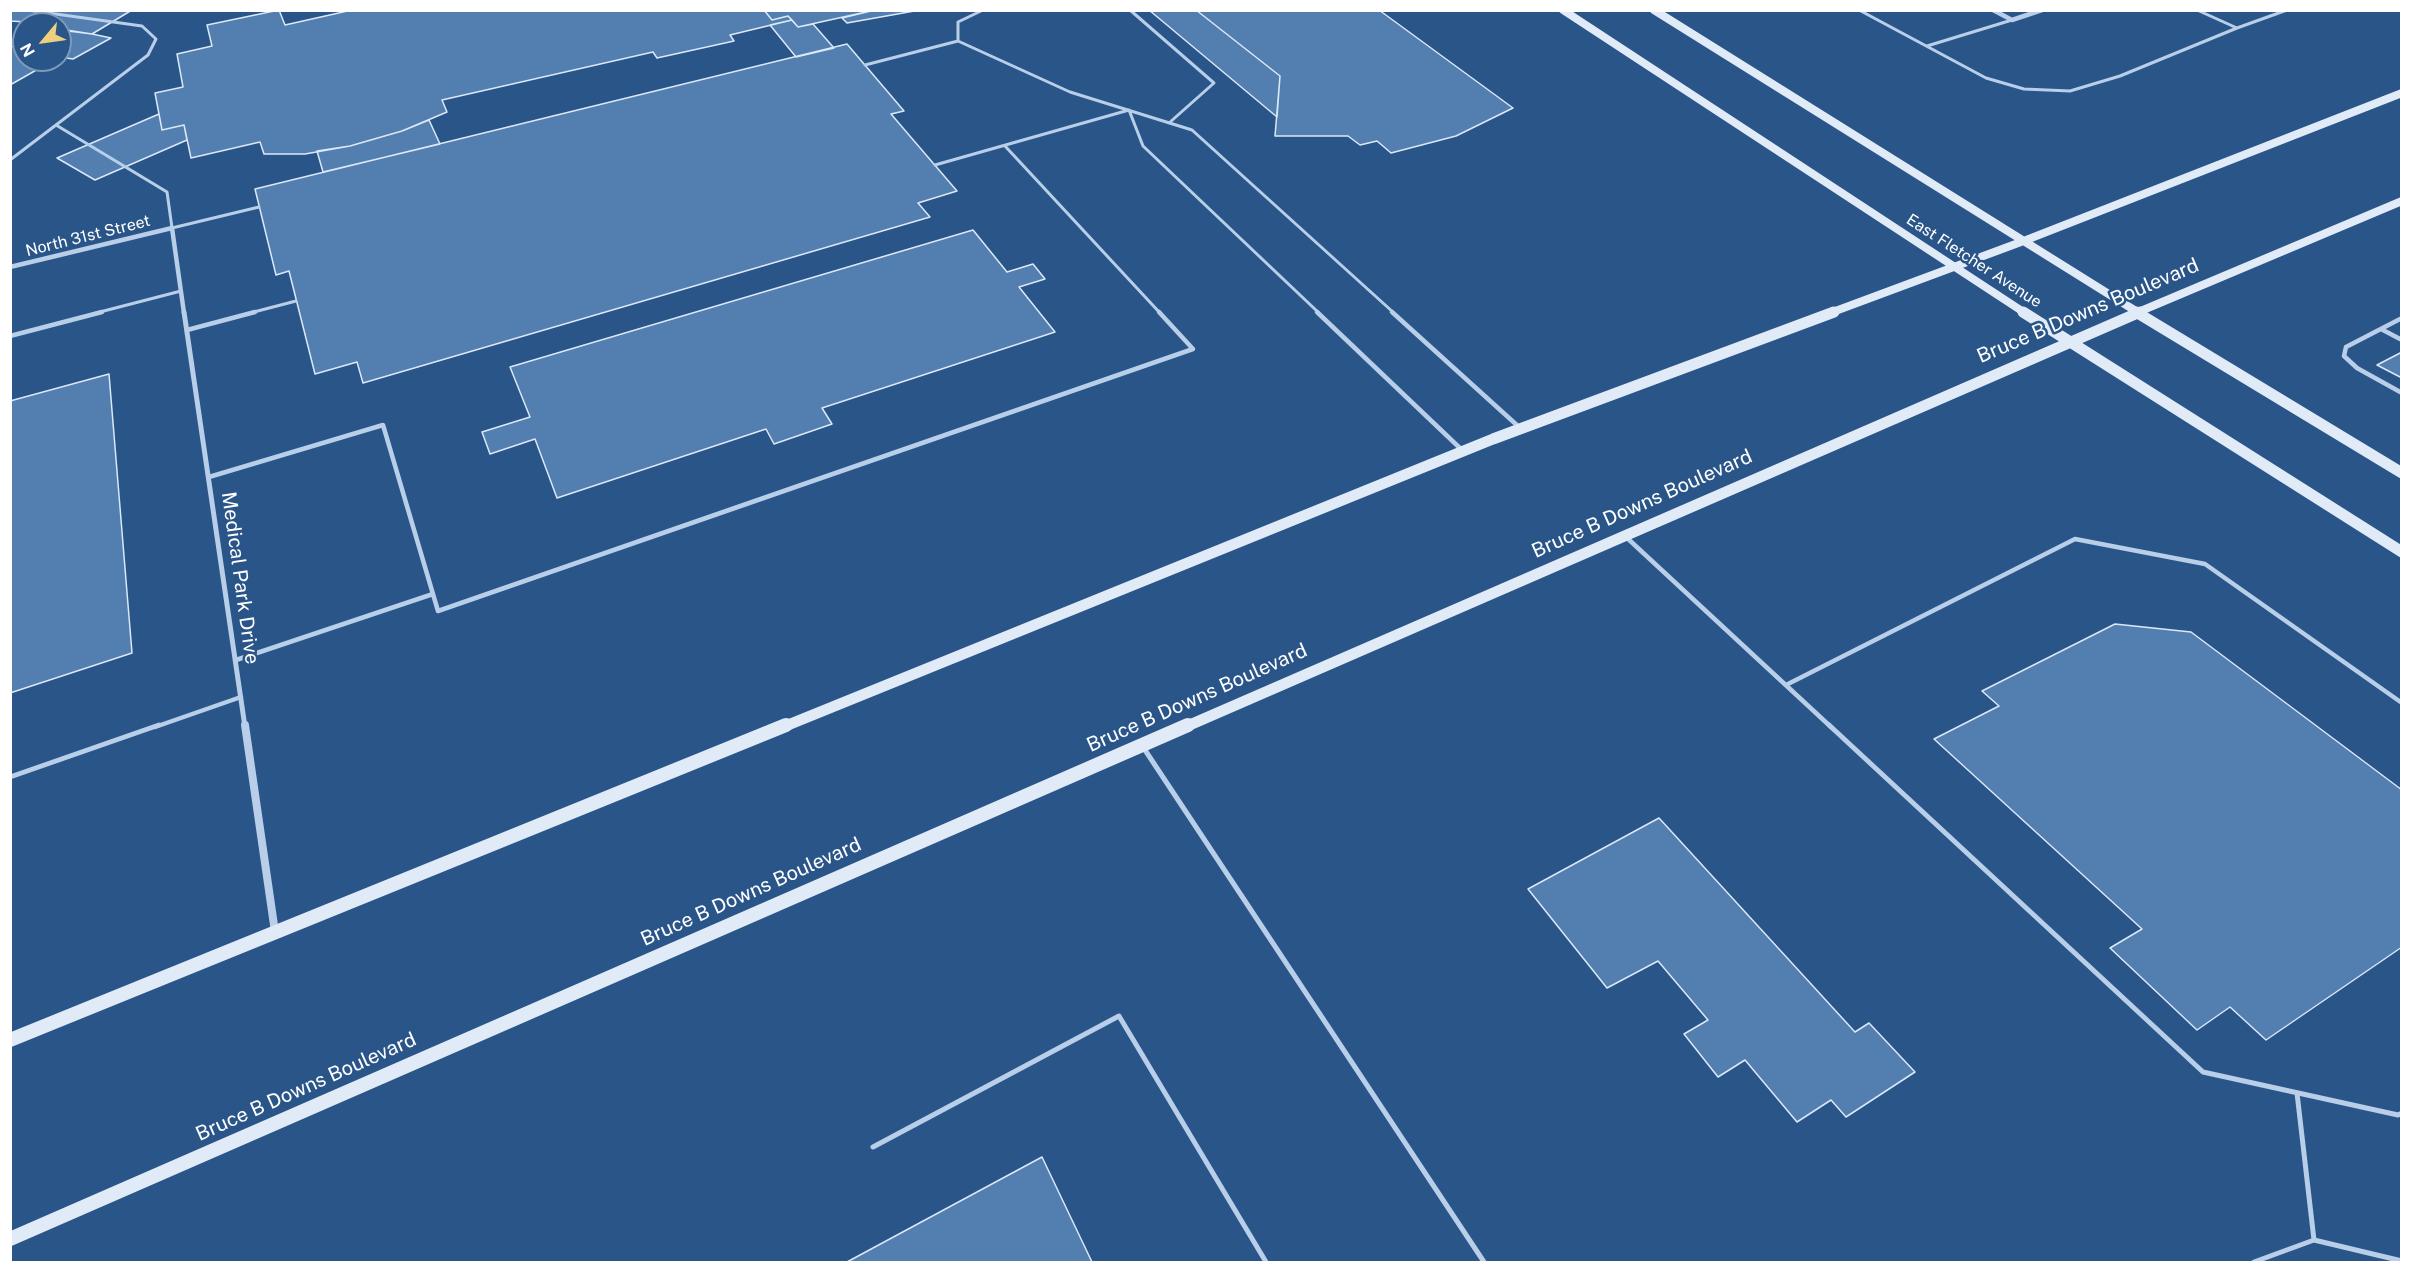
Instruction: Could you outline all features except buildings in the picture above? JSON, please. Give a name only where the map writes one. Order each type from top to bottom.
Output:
[{"type":"main road","name":"East Fletcher Avenue","points":[[1563,10],[2069,342],[2402,552]]},
{"type":"main road","points":[[1654,10],[2021,242],[2402,473]]},
{"type":"main road","points":[[10,1041],[1464,451],[2021,242],[2402,93]]},
{"type":"main road","name":"Bruce B Downs Boulevard","points":[[10,1239],[1624,535],[2069,342],[2402,201]]},
{"type":"street","points":[[1993,10],[2012,20],[2042,10]]},
{"type":"street","name":"North 31st Street","points":[[10,267],[172,228]]},
{"type":"street","name":"Medical Park Drive","points":[[172,228],[275,932]]},
{"type":"lane","points":[[10,160],[148,55],[156,39],[142,26],[27,10]]},
{"type":"lane","points":[[958,41],[958,22],[984,10]]},
{"type":"lane","points":[[1130,10],[1214,83],[1169,123]]},
{"type":"lane","points":[[1859,10],[1986,78],[2024,89],[2070,91],[2120,76],[2237,27],[2287,10]]},
{"type":"lane","points":[[2197,10],[2237,27]]},
{"type":"lane","points":[[1927,46],[2012,20]]},
{"type":"lane","points":[[865,65],[958,41],[1070,92],[1192,130],[1521,429]]},
{"type":"lane","points":[[934,165],[1130,110]]},
{"type":"lane","points":[[1130,110],[1143,146],[1464,451]]},
{"type":"lane","points":[[56,125],[167,192],[172,228],[259,207]]},
{"type":"lane","points":[[209,477],[383,424],[438,611],[1193,349],[1005,146]]},
{"type":"lane","points":[[10,336],[182,291]]},
{"type":"lane","points":[[187,330],[296,301]]},
{"type":"lane","points":[[2402,318],[2346,347],[2344,356],[2357,368],[2402,393]]},
{"type":"lane","points":[[2381,329],[2402,340]]},
{"type":"lane","points":[[1624,535],[2203,1072],[2398,1115],[2402,1113]]},
{"type":"lane","points":[[1786,685],[2075,539],[2205,564],[2402,703]]},
{"type":"lane","points":[[236,660],[433,594]]},
{"type":"lane","points":[[10,777],[241,697]]},
{"type":"lane","points":[[1142,745],[1484,1263]]},
{"type":"lane","points":[[873,1147],[1119,1016],[1266,1263]]},
{"type":"lane","points":[[2297,1093],[2314,1240]]},
{"type":"lane","points":[[2254,1263],[2314,1240],[2402,1261]]}]
